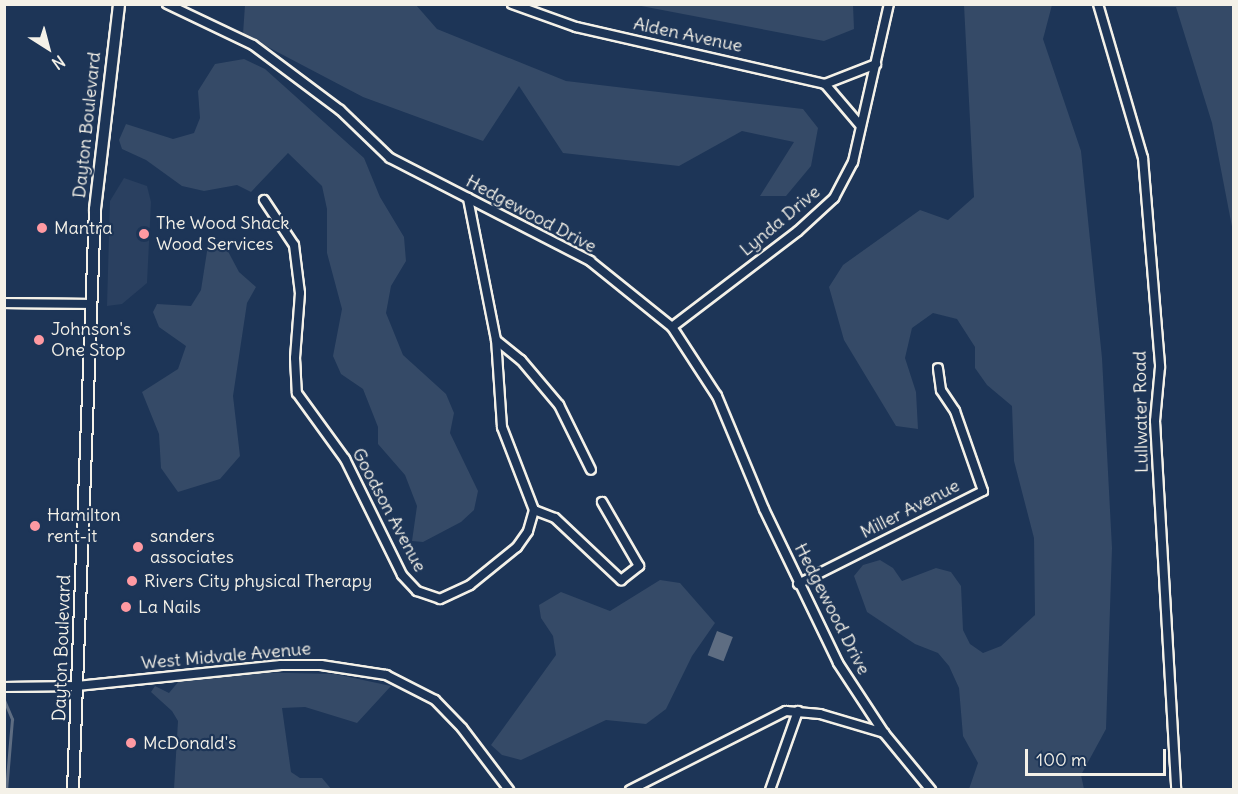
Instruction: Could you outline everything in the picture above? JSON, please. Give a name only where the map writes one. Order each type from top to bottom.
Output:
[{"type":"main road","name":"Dayton Boulevard","points":[[73,789],[91,304],[99,165],[118,4]]},
{"type":"street","name":"Hedgewood Drive","points":[[167,4],[253,45],[340,111],[390,158],[590,261],[672,327],[717,396],[798,584],[838,663],[885,733],[931,789]]},
{"type":"street","name":"Alden Avenue","points":[[512,4],[576,27],[825,84]]},
{"type":"street","name":"Lynda Drive","points":[[672,327],[798,231],[834,198],[853,162],[889,4]]},
{"type":"street","name":"Lullwater Road","points":[[1098,4],[1143,158],[1160,367],[1155,421],[1176,789]]},
{"type":"street","points":[[860,125],[825,84],[876,64]]},
{"type":"street","points":[[468,198],[496,340],[502,427],[534,510],[555,518],[621,580],[639,566],[602,502]]},
{"type":"street","name":"Goodson Avenue","points":[[264,200],[294,244],[300,292],[295,358],[297,393],[345,459],[382,538],[410,585],[428,597],[440,599],[461,591],[517,547],[528,531],[534,510]]},
{"type":"street","points":[[4,303],[91,304]]},
{"type":"street","points":[[496,340],[521,360],[559,405],[591,470]]},
{"type":"street","name":"Miller Avenue","points":[[798,584],[984,491],[955,411],[941,390],[938,368]]},
{"type":"street","name":"West Midvale Avenue","points":[[5,687],[78,686],[281,665],[321,665],[386,675],[435,700],[462,728],[508,789]]},
{"type":"street","points":[[630,789],[786,711],[798,711],[885,733]]},
{"type":"street","points":[[770,789],[798,711]]},
{"type":"shaded area","points":[[245,5],[416,5],[437,29],[566,81],[803,109],[818,128],[811,166],[786,196],[760,196],[794,142],[742,131],[679,166],[563,153],[519,86],[483,141],[363,97],[243,34]]},
{"type":"shaded area","points":[[636,5],[853,5],[854,29],[824,41]]},
{"type":"shaded area","points":[[964,5],[1052,5],[1043,39],[1081,151],[1102,358],[1112,548],[1106,729],[1081,775],[1084,789],[969,789],[978,763],[963,736],[959,688],[949,666],[938,653],[915,644],[867,612],[854,576],[863,565],[880,560],[893,568],[902,581],[936,568],[951,572],[961,586],[963,630],[970,644],[983,653],[1001,646],[1035,615],[1034,538],[1014,461],[1012,406],[987,385],[975,368],[975,347],[957,319],[933,313],[912,328],[905,358],[916,392],[918,429],[896,426],[844,340],[829,287],[843,265],[920,210],[948,220],[974,197]]},
{"type":"shaded area","points":[[1234,5],[1233,232],[1212,123],[1176,7],[1108,6]]},
{"type":"shaded area","points":[[244,59],[265,69],[364,158],[380,197],[404,237],[406,261],[391,286],[386,313],[403,355],[446,394],[454,413],[450,433],[478,491],[474,510],[461,522],[423,542],[412,541],[417,506],[405,475],[378,444],[378,427],[363,389],[341,374],[333,356],[342,309],[327,253],[327,209],[322,186],[288,153],[251,192],[237,185],[204,191],[182,186],[146,160],[122,149],[119,140],[126,124],[173,139],[194,133],[200,118],[198,91],[215,64]]},
{"type":"shaded area","points":[[124,178],[147,186],[151,202],[147,283],[122,304],[107,306],[110,201]]},
{"type":"shaded area","points":[[222,240],[239,272],[256,287],[247,303],[233,396],[240,456],[220,479],[178,492],[161,468],[159,434],[142,392],[178,369],[186,346],[159,327],[153,312],[157,304],[191,306],[201,290],[208,245]]},
{"type":"shaded area","points":[[660,580],[680,583],[715,623],[692,656],[666,709],[646,724],[606,720],[521,760],[502,755],[491,745],[556,655],[553,636],[541,618],[539,605],[561,592],[610,611]]},
{"type":"shaded area","points":[[717,631],[733,637],[724,661],[708,655]]},
{"type":"shaded area","points":[[247,672],[335,674],[391,686],[357,723],[305,707],[282,708],[291,772],[300,778],[322,778],[332,790],[174,789],[178,721],[172,711],[151,692],[155,686],[169,693],[179,681]]},
{"type":"waterway","points":[[4,700],[12,719],[6,790]]},
{"type":"place","name":"Mantra","points":[[42,228]]},
{"type":"place","name":"The Wood Shack Wood Services","points":[[144,234]]},
{"type":"place","name":"Johnson's One Stop","points":[[39,340]]},
{"type":"place","name":"Hamilton rent-it","points":[[35,526]]},
{"type":"place","name":"sanders associates","points":[[138,547]]},
{"type":"place","name":"Rivers City physical Therapy","points":[[132,581]]},
{"type":"place","name":"La Nails","points":[[126,607]]},
{"type":"place","name":"McDonald's","points":[[131,743]]}]
